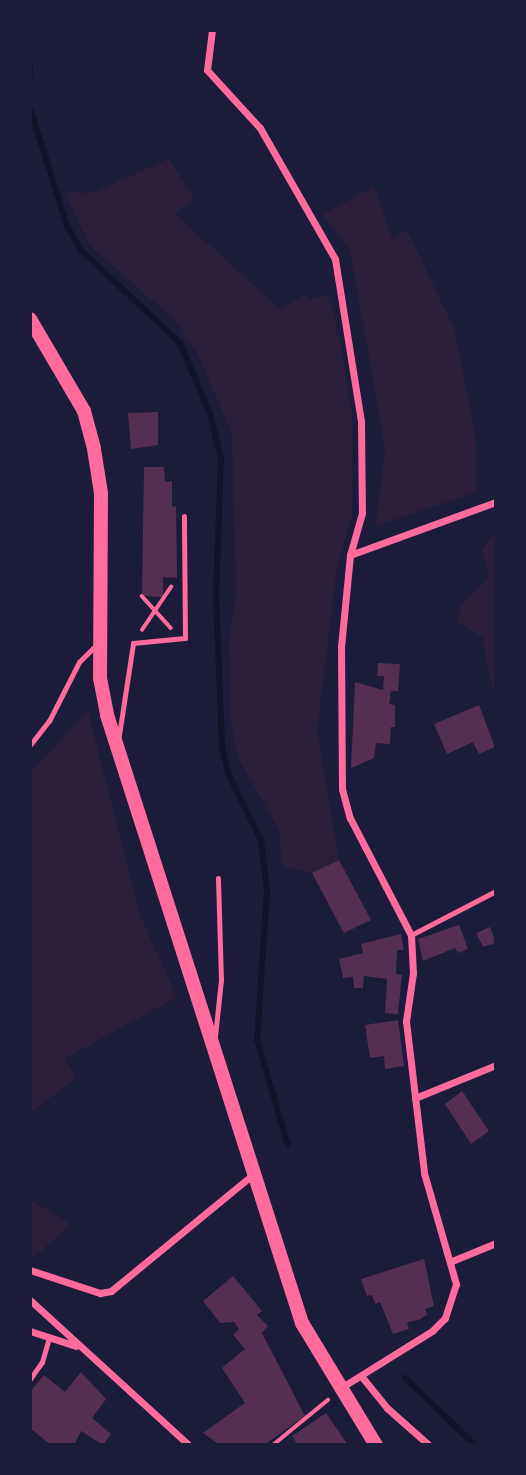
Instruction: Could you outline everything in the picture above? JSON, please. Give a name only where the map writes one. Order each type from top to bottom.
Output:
[{"type":"main road","points":[[30,319],[84,411],[94,449],[101,493],[100,678],[117,745],[252,1175],[302,1323],[339,1389],[376,1445]]},
{"type":"street","points":[[212,30],[207,70],[260,128],[335,259],[361,422],[362,513],[350,555],[341,646],[342,789],[350,818],[411,935],[413,973],[406,1021],[424,1172],[452,1261],[456,1284],[446,1318],[362,1377],[339,1389]]},
{"type":"street","points":[[350,555],[496,502]]},
{"type":"street","points":[[415,1098],[496,1065]]},
{"type":"street","points":[[30,1270],[100,1293],[110,1291],[252,1175]]},
{"type":"street","points":[[452,1261],[496,1243]]},
{"type":"street","points":[[30,1300],[189,1445]]},
{"type":"street","points":[[30,1331],[79,1347]]},
{"type":"street","points":[[362,1377],[387,1408],[429,1445]]},
{"type":"lane","points":[[117,745],[133,643],[185,638],[184,516]]},
{"type":"lane","points":[[30,745],[49,721],[79,662],[102,639]]},
{"type":"lane","points":[[214,1053],[221,980],[218,878]]},
{"type":"lane","points":[[411,935],[496,891]]},
{"type":"lane","points":[[30,1379],[42,1362],[49,1337]]},
{"type":"path","points":[[133,643],[177,578]]},
{"type":"path","points":[[142,596],[185,638]]},
{"type":"path","points":[[273,1445],[339,1389]]},
{"type":"shaded area","points":[[169,159],[195,201],[174,213],[280,309],[306,294],[309,299],[327,294],[337,324],[353,421],[352,515],[337,567],[317,732],[339,860],[312,873],[282,866],[279,830],[237,756],[230,716],[229,641],[236,598],[232,434],[197,353],[176,321],[89,245],[65,192],[92,193]]},
{"type":"shaded area","points":[[374,187],[392,239],[407,230],[454,328],[476,439],[477,492],[376,526],[385,448],[350,250],[322,214]]},
{"type":"shaded area","points":[[496,531],[496,707],[482,637],[457,622],[461,604],[489,578],[482,550]]},
{"type":"shaded area","points":[[88,711],[139,913],[177,997],[65,1059],[76,1078],[30,1113],[30,773]]},
{"type":"shaded area","points":[[30,1200],[71,1224],[30,1261]]},
{"type":"building","points":[[158,412],[158,445],[131,449],[128,413]]},
{"type":"building","points":[[144,467],[164,467],[165,482],[172,481],[172,507],[176,506],[177,578],[163,577],[163,597],[142,596]]},
{"type":"building","points":[[378,663],[400,664],[398,691],[391,691],[389,704],[395,705],[395,727],[391,727],[390,744],[376,743],[374,758],[351,768],[355,682],[383,690],[384,676],[377,676]]},
{"type":"building","points":[[479,705],[495,747],[479,754],[473,742],[447,754],[434,724]]},
{"type":"building","points":[[339,860],[371,920],[344,933],[312,873]]},
{"type":"building","points":[[459,925],[468,949],[458,953],[455,948],[423,961],[418,939]]},
{"type":"building","points":[[490,927],[496,943],[483,947],[476,933]]},
{"type":"building","points":[[401,934],[404,950],[397,950],[396,974],[402,975],[398,1014],[385,1013],[387,979],[364,976],[363,988],[354,988],[353,977],[343,978],[339,959],[363,953],[361,944]]},
{"type":"building","points":[[398,1020],[404,1066],[385,1069],[384,1056],[370,1058],[365,1025]]},
{"type":"building","points":[[462,1091],[489,1131],[471,1144],[445,1104]]},
{"type":"building","points":[[424,1259],[434,1306],[425,1309],[427,1314],[421,1319],[407,1323],[409,1329],[393,1334],[380,1302],[375,1304],[372,1295],[367,1296],[361,1279]]},
{"type":"building","points":[[233,1276],[262,1311],[257,1315],[268,1326],[262,1333],[305,1416],[264,1445],[220,1445],[203,1433],[245,1403],[222,1368],[245,1349],[233,1335],[239,1329],[234,1322],[220,1323],[203,1301]]},
{"type":"building","points":[[81,1372],[106,1399],[92,1418],[111,1434],[103,1445],[81,1431],[74,1445],[51,1445],[30,1428],[30,1392],[44,1375],[65,1392]]},
{"type":"building","points":[[326,1413],[348,1445],[298,1445],[292,1436]]},
{"type":"waterway","points":[[30,66],[30,74]]},
{"type":"waterway","points":[[30,108],[67,226],[81,250],[180,343],[210,414],[221,458],[216,596],[222,747],[228,773],[261,840],[267,890],[257,1040],[288,1145]]},
{"type":"waterway","points":[[405,1378],[475,1445]]}]
